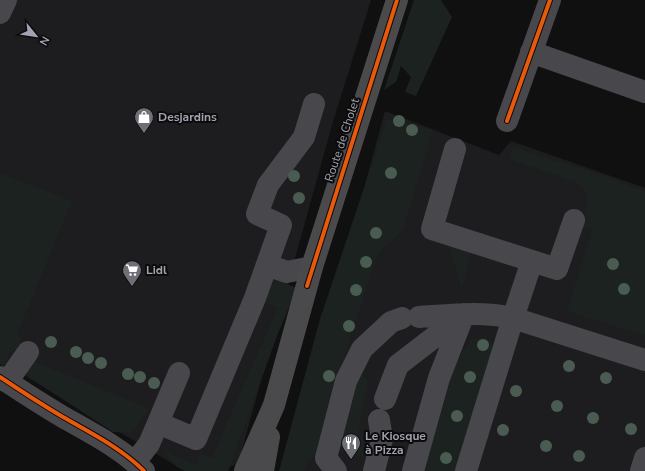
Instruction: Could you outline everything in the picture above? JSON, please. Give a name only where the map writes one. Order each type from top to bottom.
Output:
[{"type":"main road","name":"Route de Cholet","points":[[263,471],[274,405],[312,267],[397,0]]},
{"type":"main road","name":"Route de Cholet","points":[[245,471],[274,405]]},
{"type":"street","points":[[0,13],[6,0]]},
{"type":"street","points":[[507,121],[550,0]]},
{"type":"street","points":[[531,52],[645,92]]},
{"type":"street","points":[[158,423],[196,439],[252,306],[281,225],[257,214],[268,185],[304,137],[314,104]]},
{"type":"street","points":[[455,149],[432,229],[557,269],[574,220]]},
{"type":"street","points":[[466,471],[532,261]]},
{"type":"street","points":[[267,266],[287,272],[312,267]]},
{"type":"street","points":[[385,399],[398,365],[464,314]]},
{"type":"street","points":[[413,471],[439,378],[464,314]]},
{"type":"street","points":[[336,471],[326,458],[346,381],[362,349],[391,322],[411,317],[464,314],[501,315],[645,360]]},
{"type":"street","points":[[28,352],[4,380],[119,450],[140,467],[179,373]]},
{"type":"street","points":[[374,471],[382,439],[380,420]]},
{"type":"street","points":[[641,471],[645,458]]},
{"type":"shaded area","points":[[0,0],[371,0],[332,125],[238,464],[216,471],[185,471],[0,361]]},
{"type":"shaded area","points":[[414,0],[441,0],[452,17],[416,96],[405,92],[411,77],[401,66],[396,82],[384,90]]},
{"type":"shaded area","points":[[385,111],[499,155],[511,141],[645,188],[645,471],[287,471]]},
{"type":"shaded area","points":[[387,119],[433,130],[403,230],[378,253],[344,356],[322,451],[311,459],[304,471],[279,471],[320,319]]},
{"type":"shaded area","points":[[513,147],[598,174],[645,191],[645,336],[567,311],[592,230],[579,226],[586,211],[587,193],[578,183],[509,159]]},
{"type":"shaded area","points":[[0,173],[72,201],[17,335],[21,339],[17,349],[9,353],[4,367],[0,364]]},
{"type":"shaded area","points":[[447,242],[471,250],[462,290]]},
{"type":"shaded area","points":[[273,278],[297,288],[277,336],[229,469],[228,471],[185,471],[177,467],[162,450],[196,465],[200,453],[212,458],[278,308],[264,302]]},
{"type":"shaded area","points":[[480,337],[490,341],[495,349],[457,471],[421,471],[444,380],[471,340]]},
{"type":"shaded area","points":[[31,360],[150,409],[131,433],[113,432],[30,378],[26,368]]},
{"type":"shaded area","points":[[363,374],[368,380],[358,432],[371,451],[370,457],[333,450],[354,378]]},
{"type":"cycle path","points":[[307,286],[397,0]]},
{"type":"cycle path","points":[[507,121],[550,0]]},
{"type":"cycle path","points":[[0,377],[63,417],[116,448],[144,471]]},
{"type":"place","name":"Desjardins","points":[[144,134]]},
{"type":"place","name":"Lidl","points":[[132,287]]},
{"type":"place","name":"Le Kiosque à Pizza","points":[[351,460]]}]
